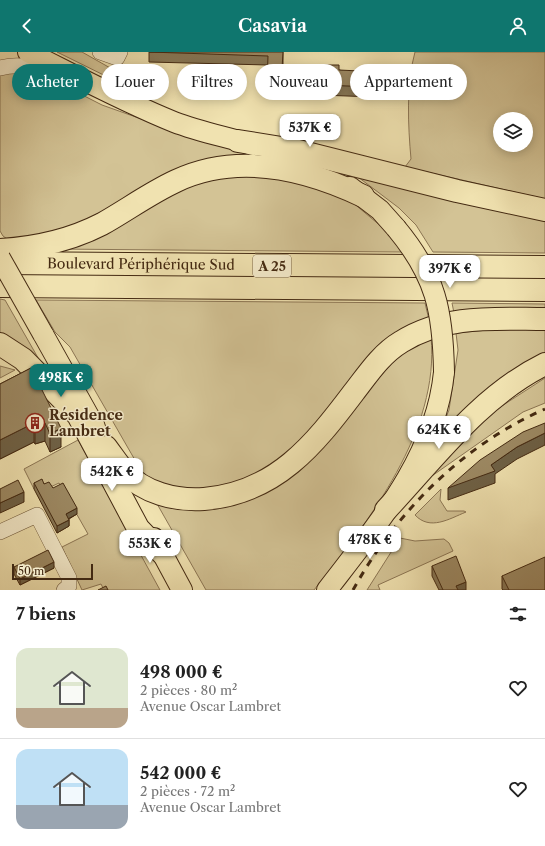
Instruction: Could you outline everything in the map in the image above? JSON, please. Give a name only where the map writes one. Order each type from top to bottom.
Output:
[{"type":"highway","points":[[238,141],[294,150],[457,191],[545,210]]},
{"type":"highway","points":[[0,250],[26,248],[71,236],[101,224],[140,200],[178,181],[195,174],[225,168],[259,166],[293,170],[363,196]]},
{"type":"highway","name":"Boulevard Périphérique Sud","points":[[0,263],[545,267]]},
{"type":"highway","name":"A 25","points":[[0,286],[545,290]]},
{"type":"highway","points":[[106,447],[125,472],[139,484],[159,493],[194,499],[230,494],[266,481],[293,463],[321,435],[379,360],[400,342],[412,335],[440,324],[460,321],[481,319],[545,319]]},
{"type":"highway","points":[[0,344],[24,359],[78,415],[138,528],[162,553]]},
{"type":"highway","points":[[386,510],[486,404],[513,384],[545,364]]},
{"type":"main road","points":[[28,52],[101,88]]},
{"type":"main road","points":[[125,100],[182,124],[306,163],[337,179],[363,196],[396,228],[420,261],[436,298],[442,331],[444,372],[437,412],[426,440],[412,468],[386,510],[327,590]]},
{"type":"main road","points":[[0,258],[106,447],[182,590]]},
{"type":"street","points":[[100,52],[117,58],[120,52]]},
{"type":"street","points":[[0,68],[19,65],[30,66],[72,84],[101,92]]},
{"type":"street","points":[[0,532],[37,515],[69,578],[69,586],[64,590]]},
{"type":"shaded area","points":[[57,52],[82,52],[103,64],[101,64],[101,74],[93,70],[93,64],[81,64]]},
{"type":"shaded area","points":[[415,52],[545,52],[545,199],[405,167],[411,159],[408,100],[467,100],[467,64],[412,64]]},
{"type":"shaded area","points":[[12,72],[12,100],[92,100],[102,105],[178,132],[252,154],[249,158],[74,227],[10,241],[3,236],[0,231],[0,75]]},
{"type":"shaded area","points":[[261,170],[346,197],[388,232],[402,252],[53,249],[187,182]]},
{"type":"shaded area","points":[[354,174],[545,217],[545,253],[433,252],[416,225],[399,208]]},
{"type":"shaded area","points":[[0,299],[5,300],[45,370],[0,338]]},
{"type":"shaded area","points":[[36,300],[425,303],[429,320],[304,444],[254,478],[198,491],[147,481],[70,347],[55,332]]},
{"type":"shaded area","points":[[452,303],[545,304],[545,310],[454,313]]},
{"type":"shaded area","points":[[545,329],[545,354],[436,443],[449,410],[458,350],[456,333],[488,330]]},
{"type":"shaded area","points":[[431,337],[431,372],[424,406],[412,440],[378,504],[314,590],[206,590],[156,502],[225,505],[357,402],[403,351]]},
{"type":"shaded area","points":[[0,366],[15,370],[0,378]]},
{"type":"shaded area","points":[[545,378],[545,403],[523,412],[429,478],[491,413]]},
{"type":"shaded area","points":[[78,440],[160,590],[104,590],[101,584],[82,590],[62,547],[88,534],[59,483],[44,490],[41,485],[34,489],[24,469]]},
{"type":"shaded area","points":[[441,489],[440,500],[447,511],[466,512],[440,522],[433,523],[421,520],[415,515]]},
{"type":"shaded area","points":[[400,538],[415,541],[444,539],[449,543],[453,551],[378,585],[380,590],[367,590]]},
{"type":"building","points":[[149,52],[283,52],[282,64],[268,64],[268,56]]},
{"type":"building","points":[[342,70],[350,71],[350,86],[342,86]]},
{"type":"building","points":[[31,368],[61,428],[50,434],[45,423],[35,425],[34,423],[0,440],[0,384]]},
{"type":"building","points":[[545,423],[545,433],[517,447],[491,465],[495,471],[448,488],[480,460],[523,432]]},
{"type":"building","points":[[42,479],[44,484],[49,482],[53,488],[63,483],[77,508],[66,514],[69,520],[57,526],[34,483]]},
{"type":"building","points":[[18,480],[24,492],[0,503],[0,489]]},
{"type":"building","points":[[48,550],[54,562],[20,579],[14,567]]},
{"type":"building","points":[[456,556],[466,582],[456,586],[458,590],[443,590],[432,566]]},
{"type":"building","points":[[545,557],[545,590],[509,590],[502,576]]},
{"type":"building","points":[[106,586],[108,590],[98,590]]},
{"type":"railway","points":[[353,590],[370,561],[390,534],[411,508],[434,484],[486,442],[515,424],[545,409]]},
{"type":"place","name":"Résidence Lambret","points":[[35,423]]}]
